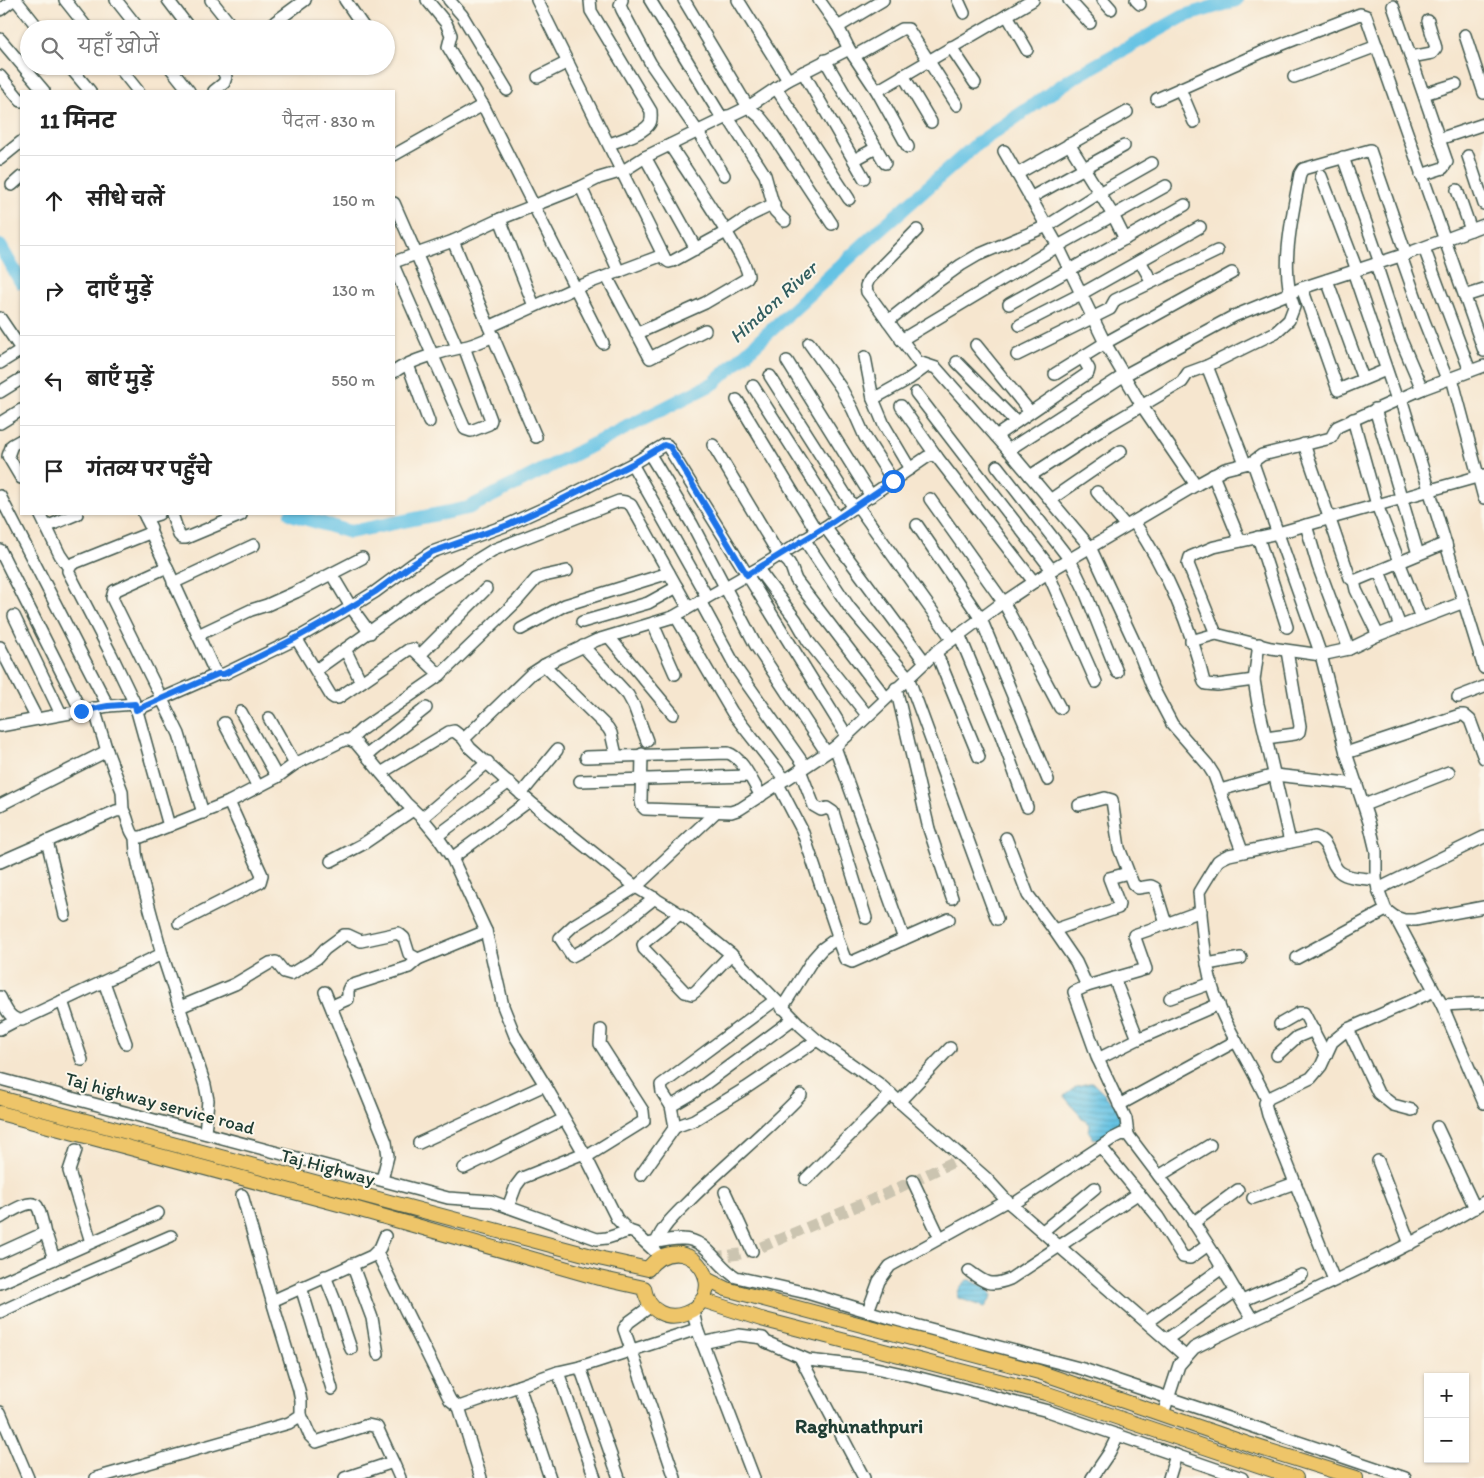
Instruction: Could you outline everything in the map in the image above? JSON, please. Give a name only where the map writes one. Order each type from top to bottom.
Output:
[{"type":"main road","name":"Taj Highway","points":[[0,1098],[603,1259],[648,1269],[661,1257]]},
{"type":"main road","points":[[0,1113],[340,1204],[599,1278],[644,1288],[646,1298],[651,1306],[660,1313],[682,1316],[693,1311],[702,1300],[706,1290],[706,1279],[702,1268],[689,1257],[672,1254],[661,1257]]},
{"type":"main road","points":[[706,1279],[726,1289],[1039,1372],[1356,1478]]},
{"type":"main road","points":[[702,1300],[754,1317],[1045,1393],[1296,1478]]},
{"type":"street","points":[[0,10],[14,0],[31,20]]},
{"type":"street","points":[[64,0],[81,20]]},
{"type":"street","points":[[116,0],[132,20]]},
{"type":"street","points":[[169,0],[183,20]]},
{"type":"street","points":[[211,0],[227,20]]},
{"type":"street","points":[[279,20],[305,0]]},
{"type":"street","points":[[345,0],[359,20]]},
{"type":"street","points":[[427,0],[446,23],[450,35],[448,47],[483,105],[603,343]]},
{"type":"street","points":[[449,0],[462,16],[507,90]]},
{"type":"street","points":[[536,0],[610,144],[663,255],[669,262],[696,249],[751,215],[774,204]]},
{"type":"street","points":[[590,0],[591,11],[651,111],[652,118],[650,125],[644,130],[610,144]]},
{"type":"street","points":[[622,0],[620,6],[651,64],[698,132],[724,175]]},
{"type":"street","points":[[650,0],[724,117],[765,175],[778,214],[785,221]]},
{"type":"street","points":[[684,0],[748,107],[768,127],[832,224]]},
{"type":"street","points":[[738,0],[788,80]]},
{"type":"street","points":[[819,0],[878,91],[908,146]]},
{"type":"street","points":[[838,27],[883,0]]},
{"type":"street","points":[[958,0],[964,13]]},
{"type":"street","points":[[878,91],[1033,0]]},
{"type":"street","points":[[1069,0],[1090,23]]},
{"type":"street","points":[[1393,6],[1447,159],[1447,164],[1443,168],[1421,175]]},
{"type":"street","points":[[1157,99],[1260,54],[1360,14],[1364,15],[1367,18],[1465,296],[1482,336],[1484,351]]},
{"type":"street","points":[[1007,15],[1028,50]]},
{"type":"street","points":[[446,23],[462,16]]},
{"type":"street","points":[[1411,57],[1432,52],[1436,48],[1428,21]]},
{"type":"street","points":[[395,262],[453,241],[500,219],[599,178],[623,171],[645,157],[748,107],[788,80],[825,60],[852,52],[906,28],[956,105]]},
{"type":"street","points":[[1465,35],[1484,93]]},
{"type":"street","points":[[0,39],[20,63]]},
{"type":"street","points":[[1294,77],[1377,46]]},
{"type":"street","points":[[951,47],[975,83]]},
{"type":"street","points":[[825,60],[885,164]]},
{"type":"street","points":[[538,77],[568,62]]},
{"type":"street","points":[[803,72],[864,178]]},
{"type":"street","points":[[30,75],[43,90]]},
{"type":"street","points":[[77,75],[89,90]]},
{"type":"street","points":[[125,75],[137,90]]},
{"type":"street","points":[[176,75],[188,90]]},
{"type":"street","points":[[215,90],[224,83],[225,75]]},
{"type":"street","points":[[903,75],[931,122]]},
{"type":"street","points":[[0,76],[20,100]]},
{"type":"street","points":[[1424,94],[1456,84]]},
{"type":"street","points":[[776,88],[849,199]]},
{"type":"street","points":[[1180,89],[1194,122]]},
{"type":"street","points":[[395,154],[483,105]]},
{"type":"street","points":[[1017,174],[1127,112]]},
{"type":"street","points":[[1440,139],[1484,124]]},
{"type":"street","points":[[0,159],[20,143]]},
{"type":"street","points":[[1069,144],[1113,215],[1125,239]]},
{"type":"street","points":[[636,334],[705,303],[746,279],[748,273],[726,232],[670,145]]},
{"type":"street","points":[[1030,198],[1124,146]]},
{"type":"street","points":[[854,160],[876,148]]},
{"type":"street","points":[[1030,476],[1109,425],[1182,382],[1188,373],[1207,366],[1272,334],[1286,323],[1291,316],[1294,306],[1288,293],[1287,271],[1291,226],[1301,171],[1308,167],[1370,150],[1424,321],[1449,379],[1481,476],[1484,498]]},
{"type":"street","points":[[1004,151],[1058,246],[1104,343],[1142,406],[1196,485]]},
{"type":"street","points":[[1468,156],[1484,204]]},
{"type":"street","points":[[645,157],[696,249]]},
{"type":"street","points":[[1343,157],[1401,340],[1422,389]]},
{"type":"street","points":[[888,320],[961,265],[978,255],[1047,226],[1099,193],[1152,164]]},
{"type":"street","points":[[1321,176],[1355,271],[1386,370],[1399,399],[1484,668]]},
{"type":"street","points":[[12,185],[20,178]]},
{"type":"street","points":[[901,340],[1058,246],[1166,186]]},
{"type":"street","points":[[581,187],[619,272]]},
{"type":"street","points":[[1457,190],[1470,230]]},
{"type":"street","points":[[395,205],[460,347],[491,420],[489,424],[471,431],[465,429],[395,269]]},
{"type":"street","points":[[1009,304],[1185,206]]},
{"type":"street","points":[[500,219],[534,306]]},
{"type":"street","points":[[1008,450],[1123,376],[1234,316],[1288,293],[1404,255],[1484,225]]},
{"type":"street","points":[[1020,325],[1081,294],[1200,227]]},
{"type":"street","points":[[917,230],[869,279],[866,286],[867,292],[918,362],[936,368],[1090,548],[1138,650],[1152,686],[1172,724],[1207,764],[1220,790],[1242,851]]},
{"type":"street","points":[[453,241],[536,437]]},
{"type":"street","points":[[1424,248],[1470,372]]},
{"type":"street","points":[[1017,355],[1110,309],[1115,300],[1217,250]]},
{"type":"street","points":[[430,422],[399,365],[460,347],[491,332],[534,306],[575,288],[663,255]]},
{"type":"street","points":[[1140,261],[1152,282]]},
{"type":"street","points":[[1055,374],[1104,343],[1232,273]]},
{"type":"street","points":[[608,277],[636,334],[651,358],[705,330]]},
{"type":"street","points":[[1326,280],[1363,379]]},
{"type":"street","points":[[1302,288],[1338,390],[1386,370]]},
{"type":"street","points":[[1465,296],[1484,290]]},
{"type":"street","points":[[0,318],[20,348]]},
{"type":"street","points":[[809,343],[841,388],[865,436],[893,481]]},
{"type":"street","points":[[976,345],[1030,412]]},
{"type":"street","points":[[0,363],[20,351]]},
{"type":"street","points":[[865,357],[873,399],[884,425],[910,469]]},
{"type":"street","points":[[996,436],[1088,372],[1089,369],[1082,358]]},
{"type":"street","points":[[787,361],[871,496]]},
{"type":"street","points":[[957,362],[1016,422]]},
{"type":"street","points":[[873,399],[909,379],[927,366]]},
{"type":"street","points":[[1207,366],[1248,463],[1254,466],[1321,655],[1346,753],[1364,805],[1376,851],[1377,885],[1390,914],[1442,1005],[1484,1103]]},
{"type":"street","points":[[642,754],[641,801],[645,809],[730,812],[740,809],[831,750],[936,652],[981,618],[1034,582],[1130,524],[1225,469],[1248,463],[1262,455],[1331,438],[1337,427],[1352,419],[1422,389],[1484,367]]},
{"type":"street","points":[[770,376],[856,507],[956,637],[1001,735],[1027,807]]},
{"type":"street","points":[[0,392],[20,380]]},
{"type":"street","points":[[753,386],[837,518]]},
{"type":"street","points":[[916,393],[1050,572],[1096,682]]},
{"type":"street","points":[[737,400],[821,529],[925,662]]},
{"type":"street","points":[[901,406],[937,457],[1034,582]]},
{"type":"street","points":[[1375,409],[1418,554]]},
{"type":"street","points":[[0,423],[20,411]]},
{"type":"street","points":[[1352,419],[1377,505],[1421,618]]},
{"type":"street","points":[[20,441],[12,445],[8,456],[17,461],[20,474]]},
{"type":"street","points":[[1304,444],[1347,573],[1354,581],[1356,590],[1378,635]]},
{"type":"street","points":[[0,726],[108,706],[136,707],[162,699],[218,674],[224,674],[296,638],[351,607],[432,552],[508,525],[632,464],[664,445],[670,447],[847,736]]},
{"type":"street","points":[[713,445],[779,555],[790,561],[796,580],[886,698]]},
{"type":"street","points":[[1050,500],[1121,451]]},
{"type":"street","points":[[649,453],[692,524],[756,646],[831,750],[904,939]]},
{"type":"street","points":[[463,738],[531,674],[544,666],[583,646],[673,617],[758,569],[856,507],[927,457],[932,455],[937,457]]},
{"type":"street","points":[[632,464],[704,599],[738,671],[803,768],[814,806],[820,810],[827,808],[833,812],[866,918]]},
{"type":"street","points":[[997,466],[1070,560],[1084,589],[1117,672]]},
{"type":"street","points":[[1213,475],[1240,541]]},
{"type":"street","points":[[1216,634],[1188,560],[1190,557],[1203,551],[1278,533],[1481,476]]},
{"type":"street","points":[[1097,492],[1150,546],[1176,601],[1200,662],[1204,682],[1217,685],[1254,680]]},
{"type":"street","points":[[0,496],[108,706]]},
{"type":"street","points":[[930,499],[1004,603],[1060,708]]},
{"type":"street","points":[[316,670],[425,592],[493,550],[619,501],[631,505],[688,607]]},
{"type":"street","points":[[40,515],[112,654],[136,707],[169,826]]},
{"type":"street","points":[[46,527],[75,515]]},
{"type":"street","points":[[172,515],[179,535],[182,538],[241,515]]},
{"type":"street","points":[[145,516],[173,582],[214,670],[218,674]]},
{"type":"street","points":[[917,525],[981,618],[1048,780]]},
{"type":"street","points":[[1306,525],[1318,566],[1349,649]]},
{"type":"street","points":[[68,568],[77,562],[147,534],[150,531]]},
{"type":"street","points":[[1258,537],[1286,624],[1308,622]]},
{"type":"street","points":[[804,539],[850,607],[908,677],[997,919]]},
{"type":"street","points":[[1354,581],[1446,543]]},
{"type":"street","points":[[173,582],[254,545]]},
{"type":"street","points":[[0,550],[81,711]]},
{"type":"street","points":[[198,635],[251,610],[296,592],[362,558]]},
{"type":"street","points":[[167,567],[114,591],[112,598],[179,734],[203,813]]},
{"type":"street","points":[[758,569],[796,620],[808,641],[867,716]]},
{"type":"street","points":[[350,740],[362,729],[440,674],[516,602],[536,579],[567,571]]},
{"type":"street","points":[[1379,571],[1400,626]]},
{"type":"street","points":[[521,629],[565,605],[669,573]]},
{"type":"street","points":[[332,575],[351,607],[370,633]]},
{"type":"street","points":[[582,622],[648,603],[677,587]]},
{"type":"street","points":[[420,655],[486,589]]},
{"type":"street","points":[[1191,641],[1216,634],[1287,650],[1321,655],[1349,649],[1400,626],[1464,602]]},
{"type":"street","points":[[14,616],[61,714]]},
{"type":"street","points":[[673,617],[678,620],[732,712],[782,782],[802,830],[837,933],[836,938],[845,959],[852,962],[949,918]]},
{"type":"street","points":[[653,624],[676,674]]},
{"type":"street","points":[[609,637],[673,714]]},
{"type":"street","points":[[296,638],[334,698],[338,698],[408,650],[413,649],[440,674]]},
{"type":"street","points":[[1259,644],[1254,680],[1290,842]]},
{"type":"street","points":[[583,646],[628,695],[634,706],[646,741]]},
{"type":"street","points":[[0,647],[37,719]]},
{"type":"street","points":[[346,650],[360,682]]},
{"type":"street","points":[[1266,738],[1295,734],[1300,726],[1287,650]]},
{"type":"street","points":[[936,652],[979,757]]},
{"type":"street","points":[[544,666],[608,728],[616,755]]},
{"type":"street","points":[[1458,697],[1484,687]]},
{"type":"street","points":[[896,688],[929,829],[952,898]]},
{"type":"street","points":[[94,708],[107,752],[122,791],[123,810],[132,833],[136,837],[141,838],[230,802],[277,777],[295,764],[344,740],[356,742],[406,804],[418,814],[437,836],[452,858],[486,931],[507,1019],[523,1051],[585,1155],[612,1212],[629,1231],[635,1232],[652,1244],[661,1257]]},
{"type":"street","points":[[366,755],[426,708]]},
{"type":"street","points":[[241,712],[277,777]]},
{"type":"street","points":[[1346,753],[1464,715],[1470,720],[1484,758]]},
{"type":"street","points":[[269,718],[295,764]]},
{"type":"street","points":[[224,723],[258,787]]},
{"type":"street","points":[[382,773],[449,732],[454,731],[463,738],[470,748],[488,762],[525,797],[636,887],[680,914],[731,954],[793,1019],[817,1040],[878,1083],[986,1178],[1010,1203],[1185,1356]]},
{"type":"street","points":[[452,858],[525,797],[557,750]]},
{"type":"street","points":[[0,805],[107,752]]},
{"type":"street","points":[[586,757],[728,753],[734,755],[761,796]]},
{"type":"street","points":[[331,862],[418,814],[488,762]]},
{"type":"street","points":[[1364,805],[1449,772]]},
{"type":"street","points":[[1220,790],[1275,775],[1357,784]]},
{"type":"street","points":[[580,781],[749,776]]},
{"type":"street","points":[[437,836],[509,782]]},
{"type":"street","points":[[1079,805],[1105,798],[1112,800],[1119,848],[1128,873],[1135,887],[1151,886],[1155,888],[1166,924]]},
{"type":"street","points":[[179,922],[262,880],[262,875],[230,802]]},
{"type":"street","points":[[0,862],[116,811],[123,810]]},
{"type":"street","points":[[655,898],[587,949],[572,956],[560,938],[574,925],[636,887],[716,812]]},
{"type":"street","points":[[136,837],[136,853],[140,873],[162,954],[208,1100],[205,1133]]},
{"type":"street","points":[[1334,1280],[1268,1115],[1265,1103],[1267,1100],[1219,1004],[1207,964],[1200,889],[1209,878],[1216,863],[1229,855],[1314,837],[1318,838],[1325,845],[1334,864],[1341,872],[1377,885],[1484,837]]},
{"type":"street","points":[[1006,838],[1028,895],[1076,962],[1087,986]]},
{"type":"street","points":[[47,841],[64,915]]},
{"type":"street","points":[[1054,930],[1118,908],[1119,904],[1109,878],[1128,873]]},
{"type":"street","points":[[1297,958],[1390,914],[1404,920],[1415,920],[1484,907]]},
{"type":"street","points":[[1201,911],[1134,935],[1146,969],[1087,986],[1074,992],[1098,1059],[1127,1123],[1128,1135],[1194,1223],[1252,1319]]},
{"type":"street","points":[[680,914],[645,942],[644,949],[685,992],[692,994],[696,991],[731,954]]},
{"type":"street","points":[[332,1006],[348,999],[350,986],[409,967],[418,959],[486,931]]},
{"type":"street","points":[[180,1007],[236,984],[270,963],[276,962],[286,973],[291,974],[317,958],[325,949],[344,935],[361,941],[398,933],[404,938],[409,954],[418,959]]},
{"type":"street","points":[[675,1127],[671,1106],[660,1088],[662,1082],[778,1004],[813,959],[836,938]]},
{"type":"street","points":[[0,1029],[62,1002],[162,954]]},
{"type":"street","points":[[1207,964],[1241,958]]},
{"type":"street","points":[[1114,978],[1138,1039]]},
{"type":"street","points":[[104,982],[126,1043]]},
{"type":"street","points":[[1170,998],[1212,983]]},
{"type":"street","points":[[325,992],[386,1142],[388,1156],[382,1180]]},
{"type":"street","points":[[1267,1100],[1312,1078],[1318,1072],[1332,1042],[1348,1030],[1434,992]]},
{"type":"street","points":[[0,997],[8,1012],[17,1020]]},
{"type":"street","points":[[62,1002],[82,1060]]},
{"type":"street","points":[[1442,1005],[1484,1003]]},
{"type":"street","points":[[1098,1059],[1138,1039],[1219,1004]]},
{"type":"street","points":[[1280,1024],[1301,1012],[1306,1015],[1326,1055]]},
{"type":"street","points":[[671,1106],[690,1095],[793,1019]]},
{"type":"street","points":[[508,1207],[516,1186],[522,1178],[585,1155],[644,1121],[643,1111],[600,1044],[601,1030]]},
{"type":"street","points":[[1277,1055],[1298,1037],[1314,1030]]},
{"type":"street","points":[[1348,1030],[1378,1094],[1393,1105],[1412,1110]]},
{"type":"street","points":[[641,1176],[675,1127],[694,1120],[731,1098],[817,1040]]},
{"type":"street","points":[[1119,1105],[1236,1041]]},
{"type":"street","points":[[806,1179],[950,1048]]},
{"type":"street","name":"Taj highway service road","points":[[0,1079],[448,1198],[492,1201],[597,1239],[629,1231]]},
{"type":"street","points":[[419,1143],[545,1085]]},
{"type":"street","points":[[652,1244],[664,1227],[701,1189],[778,1119],[801,1095]]},
{"type":"street","points":[[464,1168],[564,1118]]},
{"type":"street","points":[[1163,1414],[1175,1373],[1185,1356],[1194,1348],[1334,1280],[1383,1259],[1479,1205],[1437,1126]]},
{"type":"street","points":[[868,1311],[880,1281],[890,1266],[940,1238],[1010,1203],[1119,1135],[1128,1135]]},
{"type":"street","points":[[1159,1176],[1210,1145]]},
{"type":"street","points":[[1101,1147],[1158,1217],[1183,1257],[1190,1258],[1208,1246]]},
{"type":"street","points":[[76,1150],[69,1171],[91,1242]]},
{"type":"street","points":[[1378,1161],[1410,1244]]},
{"type":"street","points":[[913,1182],[940,1238]]},
{"type":"street","points":[[1253,1198],[1295,1183]]},
{"type":"street","points":[[1043,1231],[1095,1188]]},
{"type":"street","points":[[1194,1223],[1238,1190]]},
{"type":"street","points":[[725,1192],[752,1251]]},
{"type":"street","points":[[969,1271],[986,1283],[999,1284],[1010,1279],[1139,1193]]},
{"type":"street","points":[[242,1195],[302,1401],[301,1415],[310,1436],[316,1442],[373,1425],[377,1427],[400,1478]]},
{"type":"street","points":[[0,1218],[28,1204],[33,1204],[37,1207],[54,1259]]},
{"type":"street","points":[[0,1283],[158,1212]]},
{"type":"street","points":[[0,1253],[40,1234],[45,1234]]},
{"type":"street","points":[[0,1312],[171,1236]]},
{"type":"street","points":[[272,1301],[377,1253],[385,1236]]},
{"type":"street","points":[[652,1244],[681,1238],[690,1239],[704,1246],[729,1273],[736,1277],[807,1292],[900,1321],[1083,1369],[1405,1478]]},
{"type":"street","points":[[377,1253],[450,1400],[459,1407],[481,1478]]},
{"type":"street","points":[[352,1264],[372,1318],[378,1354]]},
{"type":"street","points":[[1147,1322],[1222,1268]]},
{"type":"street","points":[[1242,1301],[1302,1275]]},
{"type":"street","points":[[325,1276],[351,1349]]},
{"type":"street","points":[[301,1287],[332,1389]]},
{"type":"street","points":[[1166,1339],[1236,1291]]},
{"type":"street","points":[[651,1306],[628,1322],[624,1329],[675,1478]]},
{"type":"street","points":[[693,1311],[702,1343],[754,1478]]},
{"type":"street","points":[[754,1317],[766,1342],[800,1357],[819,1362],[859,1365],[916,1377],[1048,1412],[1242,1478]]},
{"type":"street","points":[[459,1407],[558,1372],[580,1367],[697,1329]]},
{"type":"street","points":[[702,1343],[739,1335],[763,1338]]},
{"type":"street","points":[[800,1357],[864,1478]]},
{"type":"street","points":[[580,1367],[619,1478]]},
{"type":"street","points":[[558,1372],[595,1478]]},
{"type":"street","points":[[519,1386],[550,1478]]},
{"type":"street","points":[[0,1412],[28,1478]]},
{"type":"street","points":[[102,1477],[289,1423],[301,1415]]},
{"type":"street","points":[[1092,1478],[1109,1453],[1118,1435]]},
{"type":"street","points":[[1169,1478],[1176,1455]]},
{"type":"street","points":[[345,1478],[360,1475],[393,1462]]},
{"type":"water","points":[[1093,1083],[1113,1103],[1117,1104],[1122,1126],[1102,1140],[1094,1139],[1089,1132],[1090,1124],[1082,1118],[1064,1096],[1077,1086]]},
{"type":"water","points":[[968,1280],[984,1286],[991,1293],[992,1297],[985,1307],[958,1298],[960,1288]]},
{"type":"waterway","name":"Hindon River","points":[[294,515],[350,532],[468,508],[714,383],[875,234],[977,144],[1071,79],[1184,16],[1236,0]]},
{"type":"waterway","name":"Hindon River","points":[[0,246],[20,280]]},
{"type":"tunnel","points":[[713,1257],[752,1251],[883,1195],[962,1158]]},
{"type":"district","name":"Raghunathpuri","points":[[859,1426]]},
{"type":"route","points":[[81,711],[135,704],[136,710],[218,674],[224,674],[341,613],[432,552],[508,525],[632,464],[664,445],[670,447],[747,575],[825,527],[893,481]]}]
